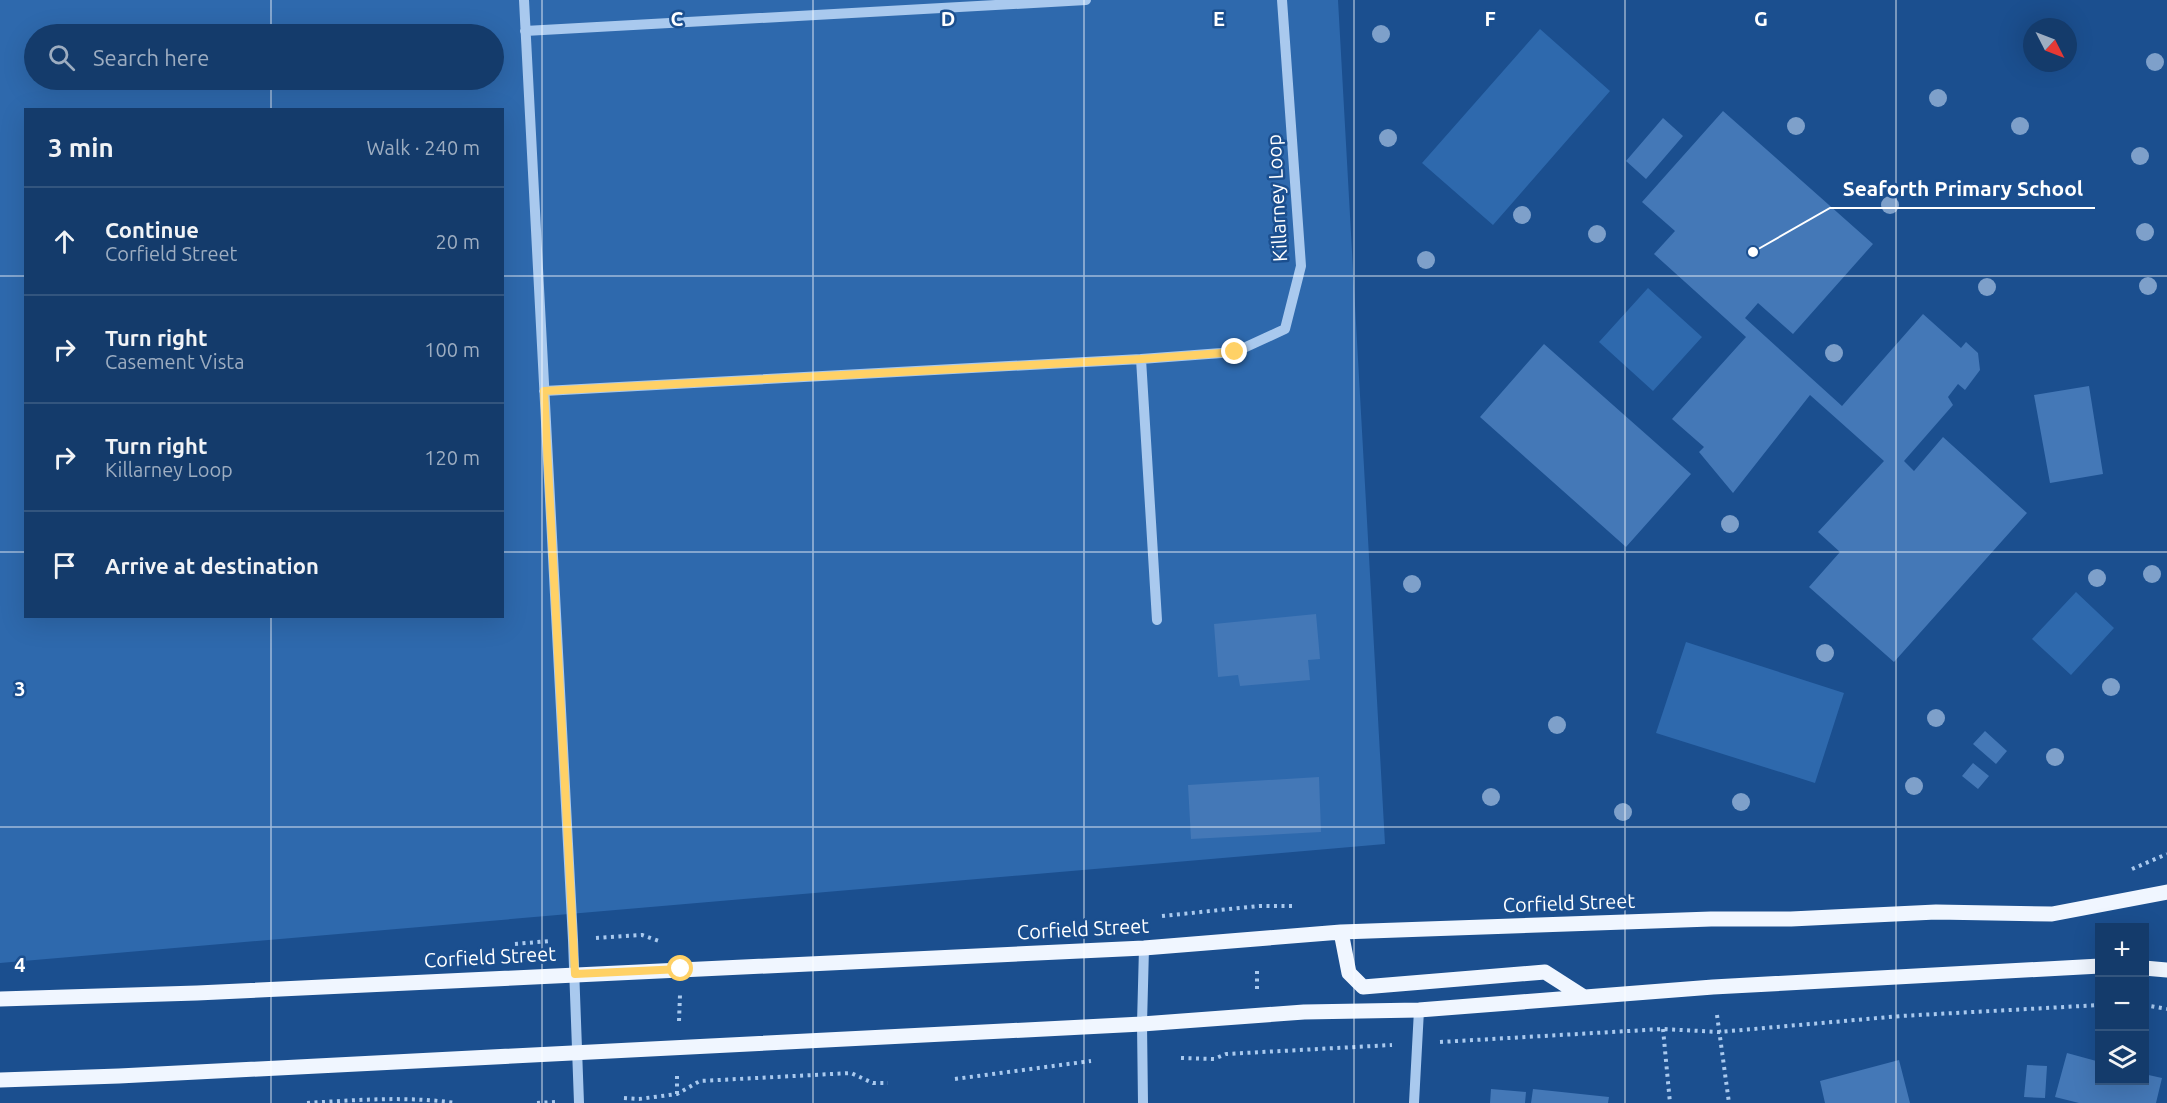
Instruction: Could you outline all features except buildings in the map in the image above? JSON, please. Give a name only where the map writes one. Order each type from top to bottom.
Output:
[{"type":"main road","name":"Corfield Street","points":[[0,999],[197,993],[1144,948],[1341,932],[1791,919],[1936,912],[2052,914],[2167,892]]},
{"type":"main road","points":[[1341,932],[1349,973],[1363,987],[1545,972],[1584,997]]},
{"type":"main road","points":[[0,1080],[119,1076],[1142,1024],[1257,1016],[1419,1010],[1713,987],[2095,966]]},
{"type":"main road","points":[[2149,968],[2167,970]]},
{"type":"street","points":[[524,0],[575,974],[579,1103]]},
{"type":"street","points":[[525,32],[1086,0]]},
{"type":"street","name":"Killarney Loop","points":[[544,391],[1235,352],[1285,329],[1301,266],[1282,0]]},
{"type":"street","points":[[1142,359],[1157,620]]},
{"type":"street","points":[[1143,1103],[1144,948]]},
{"type":"street","points":[[1414,1103],[1419,1010]]},
{"type":"path","points":[[1257,1053],[1259,906]]},
{"type":"path","points":[[1439,1042],[1663,1029],[1719,1032],[1900,1016],[2095,1005]]},
{"type":"path","points":[[2149,1006],[2167,1009]]},
{"type":"path","points":[[1663,1029],[1670,1103]]},
{"type":"path","points":[[1181,1058],[1214,1059],[1226,1054],[1397,1045]]},
{"type":"path","points":[[955,1079],[1091,1061]]},
{"type":"path","points":[[624,1098],[638,1101],[677,1094],[700,1081],[851,1073],[873,1083],[888,1083]]},
{"type":"path","points":[[307,1103],[392,1098],[428,1099],[456,1103]]},
{"type":"shaded area","points":[[0,0],[1338,0],[1385,844],[0,963]]},
{"type":"shaded area","points":[[1540,29],[1610,91],[1493,225],[1422,163]]},
{"type":"shaded area","points":[[1648,288],[1702,337],[1653,391],[1599,342]]},
{"type":"shaded area","points":[[2076,592],[2114,628],[2071,675],[2032,639]]},
{"type":"shaded area","points":[[1686,642],[1844,693],[1815,783],[1656,733]]},
{"type":"place","name":"Seaforth Primary School","points":[[1753,252]]},
{"type":"route","points":[[681,969],[575,974],[544,391],[1235,352]]}]
